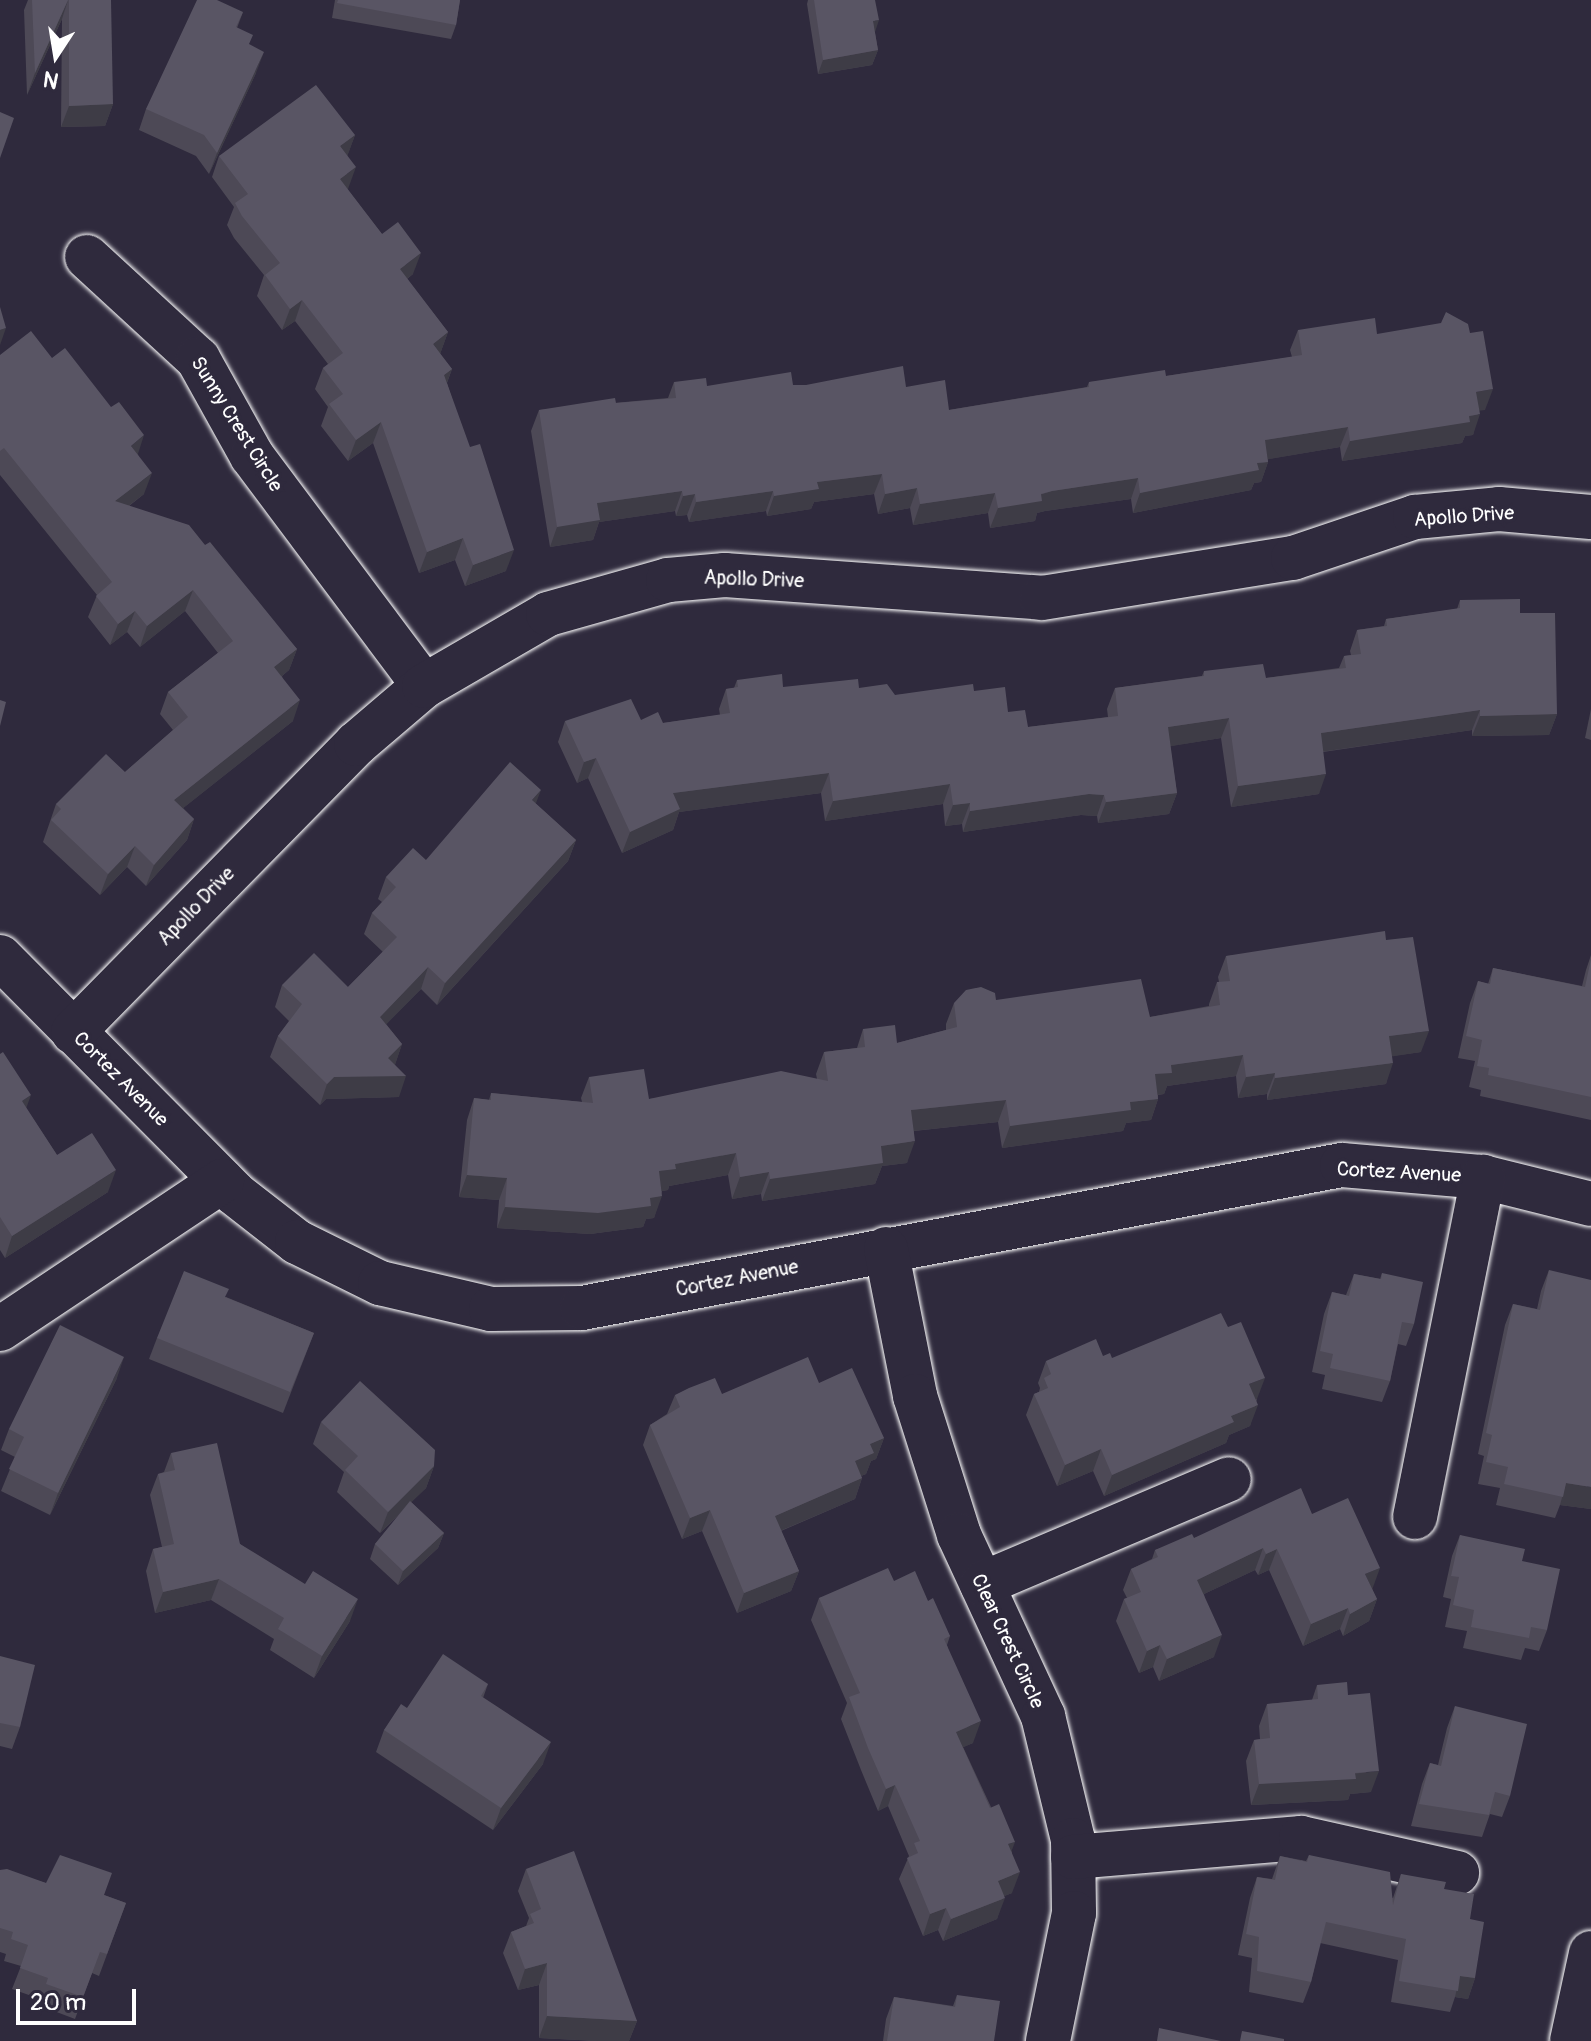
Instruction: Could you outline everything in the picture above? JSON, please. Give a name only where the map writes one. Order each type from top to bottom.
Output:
[{"type":"street","name":"Sunny Crest Circle","points":[[87,257],[198,359],[252,456],[424,686]]},
{"type":"street","name":"Apollo Drive","points":[[73,1032],[356,744],[424,686],[548,614],[668,580],[725,575],[1042,598],[1293,558],[1415,517],[1499,509],[1591,517]]},
{"type":"street","name":"Cortez Avenue","points":[[0,957],[222,1181],[297,1242],[380,1283],[491,1309],[582,1308],[1342,1165],[1483,1177],[1591,1204]]},
{"type":"street","points":[[1415,1517],[1483,1177]]},
{"type":"street","points":[[0,1329],[222,1181]]},
{"type":"street","name":"Clear Crest Circle","points":[[886,1249],[915,1396],[959,1535],[1043,1716],[1073,1857],[1074,1913],[1048,2041]]},
{"type":"street","points":[[982,1584],[1229,1479]]},
{"type":"street","points":[[1073,1857],[1301,1838],[1457,1873]]},
{"type":"street","points":[[1572,2041],[1591,1953]]},
{"type":"building","points":[[32,0],[68,0],[35,73]]},
{"type":"building","points":[[69,0],[111,0],[113,104],[69,106]]},
{"type":"building","points":[[197,0],[217,0],[243,12],[236,27],[253,35],[249,44],[264,52],[217,153],[204,135],[146,109]]},
{"type":"building","points":[[338,0],[460,0],[456,25],[337,3]]},
{"type":"building","points":[[814,0],[875,0],[879,20],[873,21],[878,50],[823,60]]},
{"type":"building","points":[[316,85],[355,135],[340,146],[356,167],[340,179],[382,234],[398,222],[421,253],[400,269],[448,332],[433,344],[452,369],[444,375],[470,447],[480,444],[514,550],[473,565],[463,538],[427,552],[381,422],[356,440],[329,404],[343,394],[323,368],[343,353],[302,300],[290,309],[265,275],[280,263],[242,216],[235,203],[248,194],[219,156]]},
{"type":"building","points":[[0,112],[14,118],[0,158]]},
{"type":"building","points":[[0,307],[6,328],[0,330]]},
{"type":"building","points":[[1446,312],[1468,324],[1470,333],[1483,331],[1493,389],[1476,392],[1480,414],[1469,416],[1470,422],[1350,441],[1348,427],[1265,440],[1268,462],[1257,463],[1259,470],[1140,493],[1138,478],[1052,491],[1041,494],[1042,501],[998,508],[995,493],[920,504],[917,488],[885,494],[882,474],[817,482],[819,489],[774,496],[773,491],[696,502],[695,494],[683,496],[682,491],[597,503],[600,520],[557,527],[539,410],[615,398],[616,403],[676,398],[674,382],[706,378],[707,386],[791,372],[793,385],[806,385],[903,366],[906,387],[945,380],[949,410],[1089,387],[1089,382],[1165,370],[1166,376],[1302,355],[1298,330],[1375,318],[1377,334],[1441,323]]},
{"type":"building","points":[[31,331],[52,358],[65,348],[111,407],[119,402],[144,435],[131,446],[152,473],[115,501],[189,525],[205,545],[210,542],[297,649],[274,667],[300,700],[174,800],[194,819],[154,865],[135,846],[108,874],[51,820],[61,809],[56,804],[106,754],[125,772],[188,717],[168,692],[233,641],[193,590],[147,626],[135,611],[118,624],[96,596],[112,582],[4,448],[0,451],[0,355]]},
{"type":"building","points":[[1520,599],[1520,613],[1555,613],[1557,714],[1480,716],[1480,710],[1321,733],[1326,774],[1238,786],[1229,718],[1168,727],[1177,793],[1106,802],[1104,795],[1089,794],[970,811],[970,803],[953,805],[950,784],[833,801],[829,773],[673,793],[680,809],[630,832],[596,758],[584,762],[565,721],[631,699],[641,720],[658,712],[663,723],[730,713],[726,689],[738,687],[737,680],[782,674],[783,687],[858,679],[859,688],[887,684],[895,695],[973,684],[974,691],[1005,687],[1008,712],[1025,710],[1028,727],[1118,716],[1115,688],[1204,676],[1204,671],[1263,664],[1266,678],[1346,668],[1344,656],[1361,654],[1357,630],[1387,626],[1386,619],[1460,608],[1460,600]]},
{"type":"building","points":[[0,700],[6,702],[0,726]]},
{"type":"building","points":[[510,762],[541,790],[532,800],[576,840],[445,983],[428,967],[380,1017],[402,1044],[388,1058],[406,1076],[334,1077],[327,1084],[278,1036],[302,1004],[282,985],[314,953],[348,987],[397,937],[372,913],[396,887],[386,877],[413,848],[426,860]]},
{"type":"building","points":[[1385,931],[1386,940],[1413,937],[1429,1031],[1389,1036],[1393,1063],[1275,1078],[1275,1073],[1246,1077],[1243,1055],[1171,1065],[1172,1073],[1155,1074],[1158,1099],[1130,1102],[1131,1110],[1010,1126],[1006,1100],[911,1110],[915,1141],[881,1146],[883,1163],[770,1179],[769,1172],[740,1177],[736,1153],[675,1164],[676,1169],[659,1171],[662,1196],[650,1198],[651,1206],[598,1213],[505,1207],[507,1178],[467,1175],[474,1098],[491,1100],[491,1093],[593,1103],[589,1077],[644,1069],[649,1099],[781,1071],[828,1081],[824,1052],[865,1047],[863,1029],[895,1025],[897,1043],[957,1027],[954,1003],[966,990],[981,987],[995,993],[996,1000],[1141,979],[1150,1017],[1220,1005],[1217,982],[1230,981],[1226,956]]},
{"type":"building","points":[[1591,959],[1591,1097],[1488,1075],[1489,1068],[1477,1066],[1482,1040],[1466,1036],[1478,981],[1490,984],[1493,968],[1585,987]]},
{"type":"building","points":[[3,1052],[31,1095],[22,1101],[57,1155],[92,1133],[116,1170],[12,1236],[0,1217],[0,1054]]},
{"type":"building","points":[[1549,1270],[1591,1280],[1591,1487],[1566,1483],[1563,1497],[1504,1484],[1508,1467],[1486,1462],[1492,1435],[1486,1433],[1513,1304],[1540,1310]]},
{"type":"building","points":[[184,1271],[229,1289],[225,1297],[314,1333],[290,1392],[157,1338]]},
{"type":"building","points":[[1382,1273],[1423,1282],[1414,1324],[1402,1322],[1390,1381],[1330,1368],[1333,1354],[1320,1351],[1332,1292],[1349,1296],[1354,1274],[1381,1279]]},
{"type":"building","points":[[1221,1313],[1228,1327],[1241,1322],[1265,1378],[1249,1384],[1258,1405],[1231,1416],[1234,1422],[1112,1475],[1101,1449],[1065,1465],[1034,1394],[1048,1388],[1044,1378],[1051,1374],[1046,1361],[1096,1339],[1103,1356],[1110,1353],[1112,1358]]},
{"type":"building","points":[[60,1325],[124,1357],[58,1493],[9,1469],[24,1437],[9,1429]]},
{"type":"building","points":[[808,1357],[819,1383],[852,1368],[884,1438],[870,1444],[874,1453],[855,1461],[862,1478],[775,1516],[799,1571],[744,1593],[710,1510],[690,1518],[650,1425],[680,1407],[675,1395],[689,1388],[715,1378],[722,1394]]},
{"type":"building","points":[[360,1381],[435,1450],[434,1466],[388,1512],[345,1470],[358,1456],[321,1422]]},
{"type":"building","points":[[217,1443],[240,1544],[305,1584],[313,1571],[358,1599],[322,1656],[278,1629],[284,1618],[219,1579],[163,1592],[153,1549],[174,1544],[158,1474],[175,1470],[171,1453]]},
{"type":"building","points":[[1301,1488],[1312,1514],[1348,1498],[1380,1568],[1365,1574],[1377,1599],[1350,1614],[1348,1608],[1311,1624],[1277,1549],[1266,1554],[1263,1548],[1197,1580],[1222,1635],[1167,1659],[1160,1645],[1147,1651],[1124,1599],[1141,1592],[1131,1569],[1158,1557],[1155,1550],[1192,1534],[1194,1538]]},
{"type":"building","points":[[410,1501],[444,1533],[403,1571],[375,1544]]},
{"type":"building","points":[[1460,1535],[1525,1549],[1522,1561],[1560,1569],[1547,1630],[1531,1627],[1529,1638],[1471,1627],[1474,1610],[1453,1605],[1459,1577],[1451,1576]]},
{"type":"building","points":[[888,1568],[894,1581],[915,1571],[928,1601],[933,1598],[950,1636],[944,1639],[981,1721],[956,1732],[990,1808],[999,1804],[1015,1842],[1008,1844],[1020,1872],[998,1881],[1005,1898],[951,1919],[946,1908],[930,1914],[907,1858],[918,1853],[914,1843],[920,1841],[895,1785],[886,1789],[868,1748],[849,1697],[860,1693],[819,1598]]},
{"type":"building","points":[[443,1654],[488,1684],[481,1696],[551,1742],[501,1808],[384,1730],[401,1704],[407,1708]]},
{"type":"building","points":[[0,1656],[35,1665],[20,1727],[0,1723]]},
{"type":"building","points":[[1347,1682],[1348,1695],[1370,1693],[1379,1771],[1355,1773],[1356,1779],[1259,1784],[1254,1740],[1270,1738],[1267,1704],[1318,1699],[1317,1685]]},
{"type":"building","points":[[1455,1706],[1527,1724],[1510,1796],[1495,1792],[1489,1815],[1419,1804],[1430,1763],[1441,1766]]},
{"type":"building","points":[[574,1851],[637,2021],[547,2016],[547,1963],[525,1969],[511,1932],[534,1923],[530,1914],[541,1909],[526,1869]]},
{"type":"building","points":[[60,1855],[112,1873],[104,1895],[126,1903],[107,1954],[100,1952],[83,1997],[46,1984],[48,1978],[20,1968],[28,1945],[11,1939],[13,1932],[0,1928],[0,1870],[7,1869],[46,1883]]},
{"type":"building","points":[[1309,1855],[1390,1872],[1393,1905],[1401,1874],[1446,1882],[1444,1889],[1474,1894],[1470,1919],[1484,1922],[1475,1978],[1460,1976],[1458,1991],[1399,1981],[1406,1939],[1326,1922],[1311,1982],[1257,1971],[1259,1937],[1246,1934],[1257,1877],[1275,1880],[1280,1856],[1307,1862]]},
{"type":"building","points":[[957,1995],[1000,2001],[994,2041],[887,2041],[894,1997],[955,2007]]},
{"type":"building","points":[[1159,2028],[1221,2041],[1157,2041]]},
{"type":"building","points":[[1242,2031],[1284,2039],[1284,2041],[1240,2041]]}]
